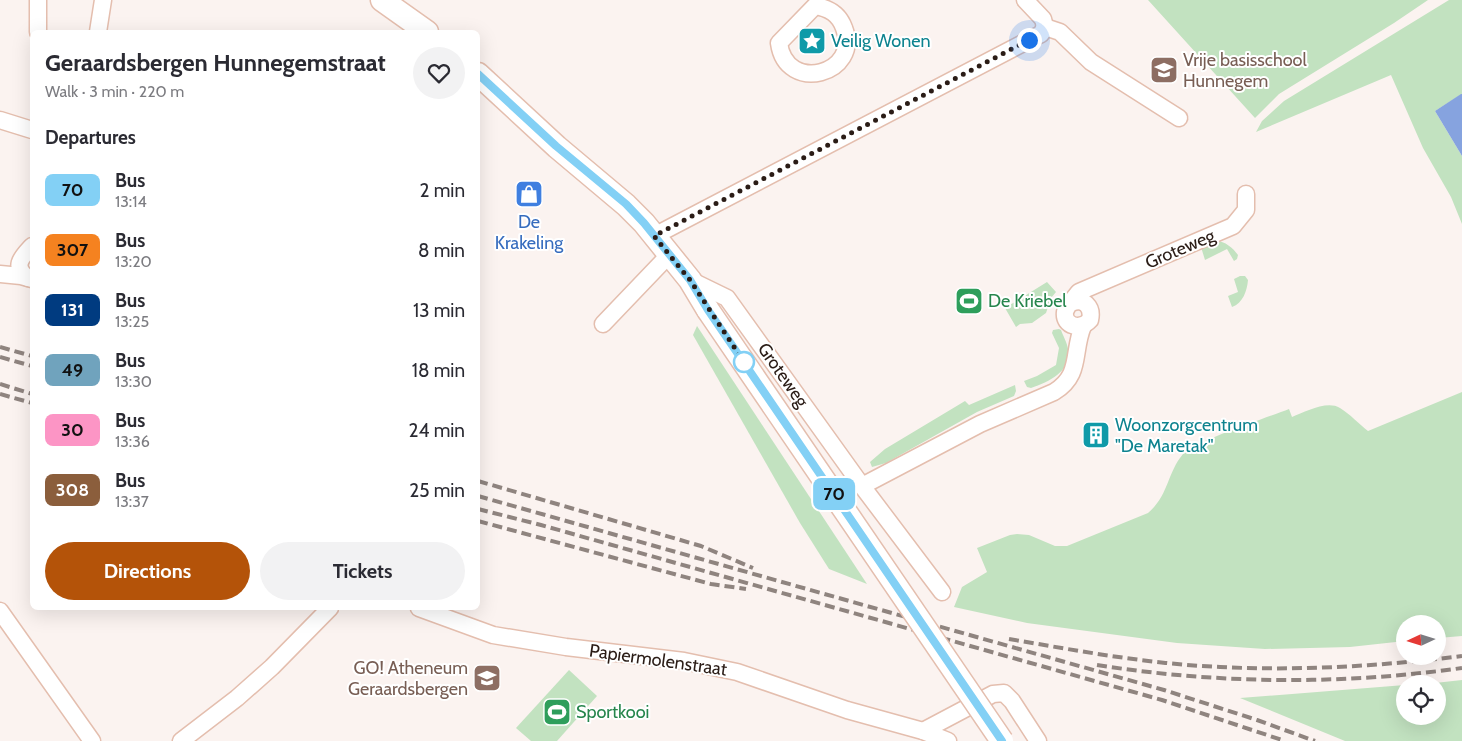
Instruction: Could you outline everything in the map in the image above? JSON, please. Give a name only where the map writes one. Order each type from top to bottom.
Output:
[{"type":"main road","points":[[382,0],[424,30]]},
{"type":"main road","name":"Groteweg","points":[[480,76],[556,146],[626,204],[690,280],[708,310],[1002,741]]},
{"type":"street","points":[[38,0],[38,30]]},
{"type":"street","points":[[98,30],[103,0]]},
{"type":"street","points":[[654,236],[1041,34],[1045,26],[1043,19],[1025,0]]},
{"type":"street","points":[[815,3],[827,8],[842,23],[846,33],[846,44],[843,55],[833,67],[817,74],[806,74],[794,70],[783,58],[779,43],[815,3]]},
{"type":"street","points":[[1045,26],[1060,32],[1091,62],[1179,118]]},
{"type":"street","points":[[0,120],[27,128]]},
{"type":"street","name":"Groteweg","points":[[1071,303],[1079,292],[1093,285],[1233,226],[1246,210],[1246,194]]},
{"type":"street","points":[[2,274],[27,275],[21,258],[30,250]]},
{"type":"street","points":[[603,324],[669,255]]},
{"type":"street","name":"Groteweg","points":[[690,280],[727,298],[862,486],[942,592]]},
{"type":"street","points":[[1077,325],[1090,320],[1091,312],[1086,295],[1093,285]]},
{"type":"street","points":[[1077,325],[1066,318],[1066,310],[1071,303],[1079,301],[1089,308]]},
{"type":"street","points":[[862,486],[980,424],[1064,386],[1072,373],[1077,353],[1077,325]]},
{"type":"street","points":[[181,741],[237,698],[272,667],[328,610]]},
{"type":"street","name":"Papiermolenstraat","points":[[425,610],[493,634],[566,647],[684,661],[737,672],[847,710],[923,731]]},
{"type":"street","points":[[0,611],[92,741]]},
{"type":"street","points":[[923,731],[993,694],[1004,693],[1012,701],[1038,741]]},
{"type":"street","points":[[923,731],[948,741]]},
{"type":"green space","points":[[1148,0],[1428,0],[1279,94],[1255,118]]},
{"type":"green space","points":[[1449,0],[1462,0],[1462,94],[1435,111],[1462,156],[1462,224],[1451,197],[1423,148],[1391,75],[1256,132],[1262,121],[1284,101]]},
{"type":"green space","points":[[1216,241],[1223,242],[1231,247],[1238,255],[1237,259],[1234,261],[1227,249],[1205,260],[1201,247]]},
{"type":"green space","points":[[1245,276],[1248,280],[1247,288],[1242,300],[1232,307],[1228,296],[1238,292],[1234,279]]},
{"type":"green space","points":[[1047,282],[1056,292],[1051,298],[1046,313],[1032,323],[1020,324],[1016,327],[1005,308]]},
{"type":"green space","points":[[697,326],[867,584],[829,569],[800,523],[693,335]]},
{"type":"green space","points":[[1059,329],[1067,346],[1068,357],[1066,364],[1052,379],[1031,388],[1027,387],[1024,381],[1056,365],[1059,348],[1052,333],[1053,330]]},
{"type":"green space","points":[[1015,385],[1016,391],[1014,396],[977,412],[886,463],[872,467],[870,462],[885,449],[965,401],[969,405]]},
{"type":"green space","points":[[1462,392],[1462,636],[1446,637],[1446,615],[1396,615],[1396,642],[1350,647],[1265,649],[1177,643],[1027,623],[954,607],[962,587],[987,572],[977,548],[1017,534],[1029,535],[1055,546],[1067,546],[1148,513],[1160,499],[1183,454],[1201,443],[1289,409],[1292,417],[1329,405],[1344,410],[1368,431]]},
{"type":"green space","name":"Sportkooi","points":[[569,670],[597,696],[557,741],[531,741],[516,728]]},
{"type":"green space","points":[[1462,680],[1462,741],[1345,741],[1240,698],[1396,686],[1396,725],[1446,725],[1446,682]]},
{"type":"water","points":[[1462,94],[1462,156],[1435,111]]},
{"type":"railway","points":[[0,347],[30,355]]},
{"type":"railway","points":[[0,357],[30,365]]},
{"type":"railway","points":[[0,384],[30,393]]},
{"type":"railway","points":[[0,394],[30,402]]},
{"type":"railway","points":[[480,482],[701,546],[753,568]]},
{"type":"railway","points":[[480,497],[1164,690],[1315,741]]},
{"type":"railway","points":[[480,510],[1162,700],[1285,741]]},
{"type":"railway","points":[[480,522],[711,584],[746,589]]},
{"type":"railway","points":[[1009,639],[1140,660],[1220,667],[1341,667],[1462,656]]},
{"type":"railway","points":[[1097,665],[1188,676],[1280,680],[1325,680],[1417,674],[1462,668]]},
{"type":"bus line","name":"70","points":[[480,76],[556,146],[626,204],[644,223],[690,280],[708,310],[1002,741]]},
{"type":"place","name":"Veilig Wonen","points":[[812,41]]},
{"type":"place","name":"Vrije basisschool Hunnegem","points":[[1164,70]]},
{"type":"place","name":"De Krakeling","points":[[529,194]]},
{"type":"place","name":"De Kriebel","points":[[969,301]]},
{"type":"place","name":"Woonzorgcentrum \"De Maretak\"","points":[[1096,435]]},
{"type":"place","name":"GO! Atheneum Geraardsbergen","points":[[487,678]]},
{"type":"place","name":"Sportkooi","points":[[557,712]]},
{"type":"route","points":[[744,362],[690,280],[654,236],[1029,40]]}]
